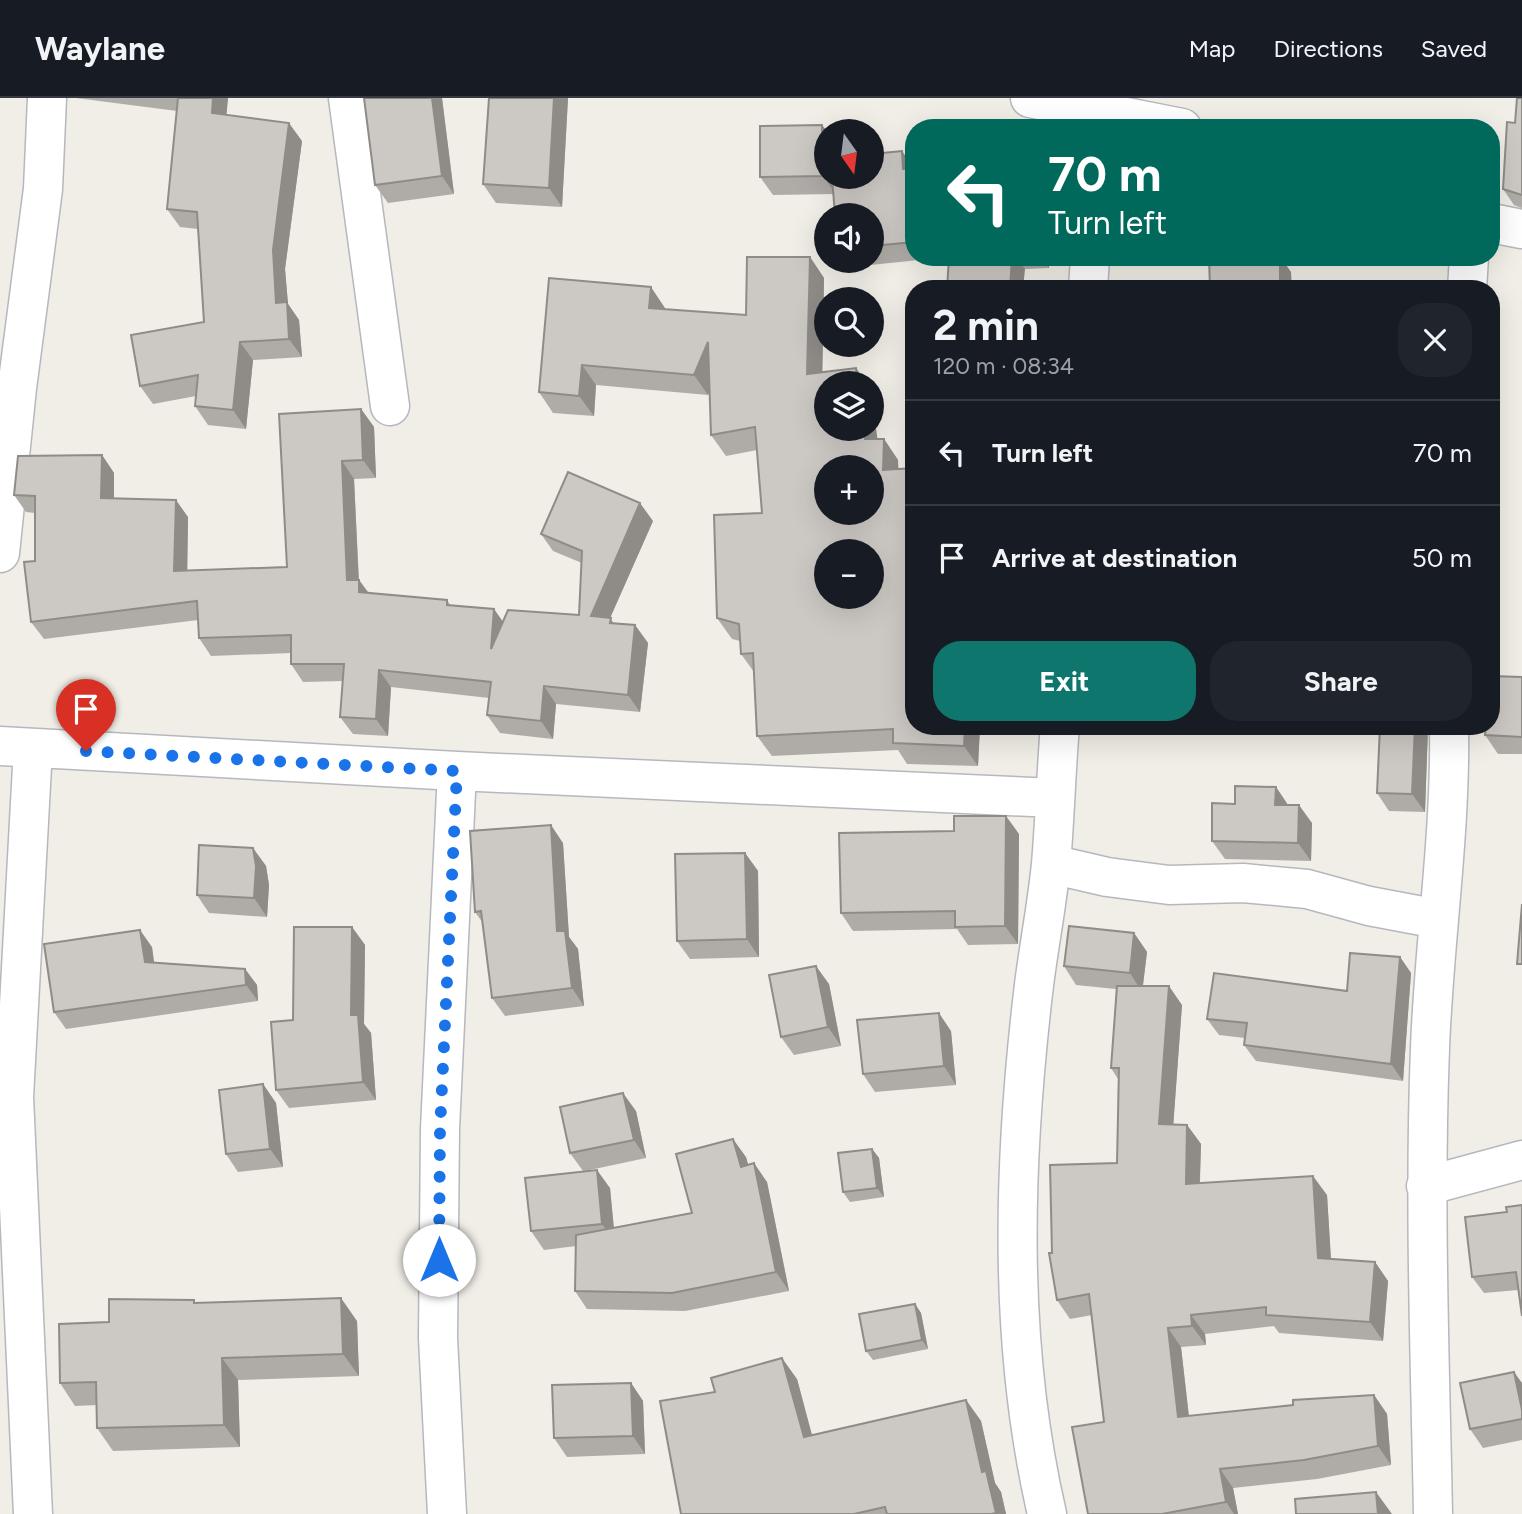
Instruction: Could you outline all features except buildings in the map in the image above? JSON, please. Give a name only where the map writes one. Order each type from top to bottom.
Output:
[{"type":"street","points":[[0,553],[17,388],[43,189],[47,98]]},
{"type":"street","points":[[348,98],[390,406]]},
{"type":"street","points":[[1030,98],[1093,119]]},
{"type":"street","points":[[1500,225],[1522,229]]},
{"type":"street","points":[[1047,1514],[1027,1406],[1019,1301],[1018,1158],[1034,987],[1051,864],[1059,735]]},
{"type":"street","points":[[1433,1514],[1426,1186],[1430,1048],[1446,840],[1449,735]]},
{"type":"street","points":[[33,1514],[14,1097],[17,747],[457,771],[1054,798]]},
{"type":"street","points":[[447,1514],[438,1338],[440,1129],[457,771]]},
{"type":"street","points":[[1051,864],[1107,877],[1169,886],[1243,883],[1307,889],[1438,919]]},
{"type":"street","points":[[1426,1186],[1522,1160]]},
{"type":"route","points":[[86,751],[457,771],[440,1129],[439,1260]]}]
